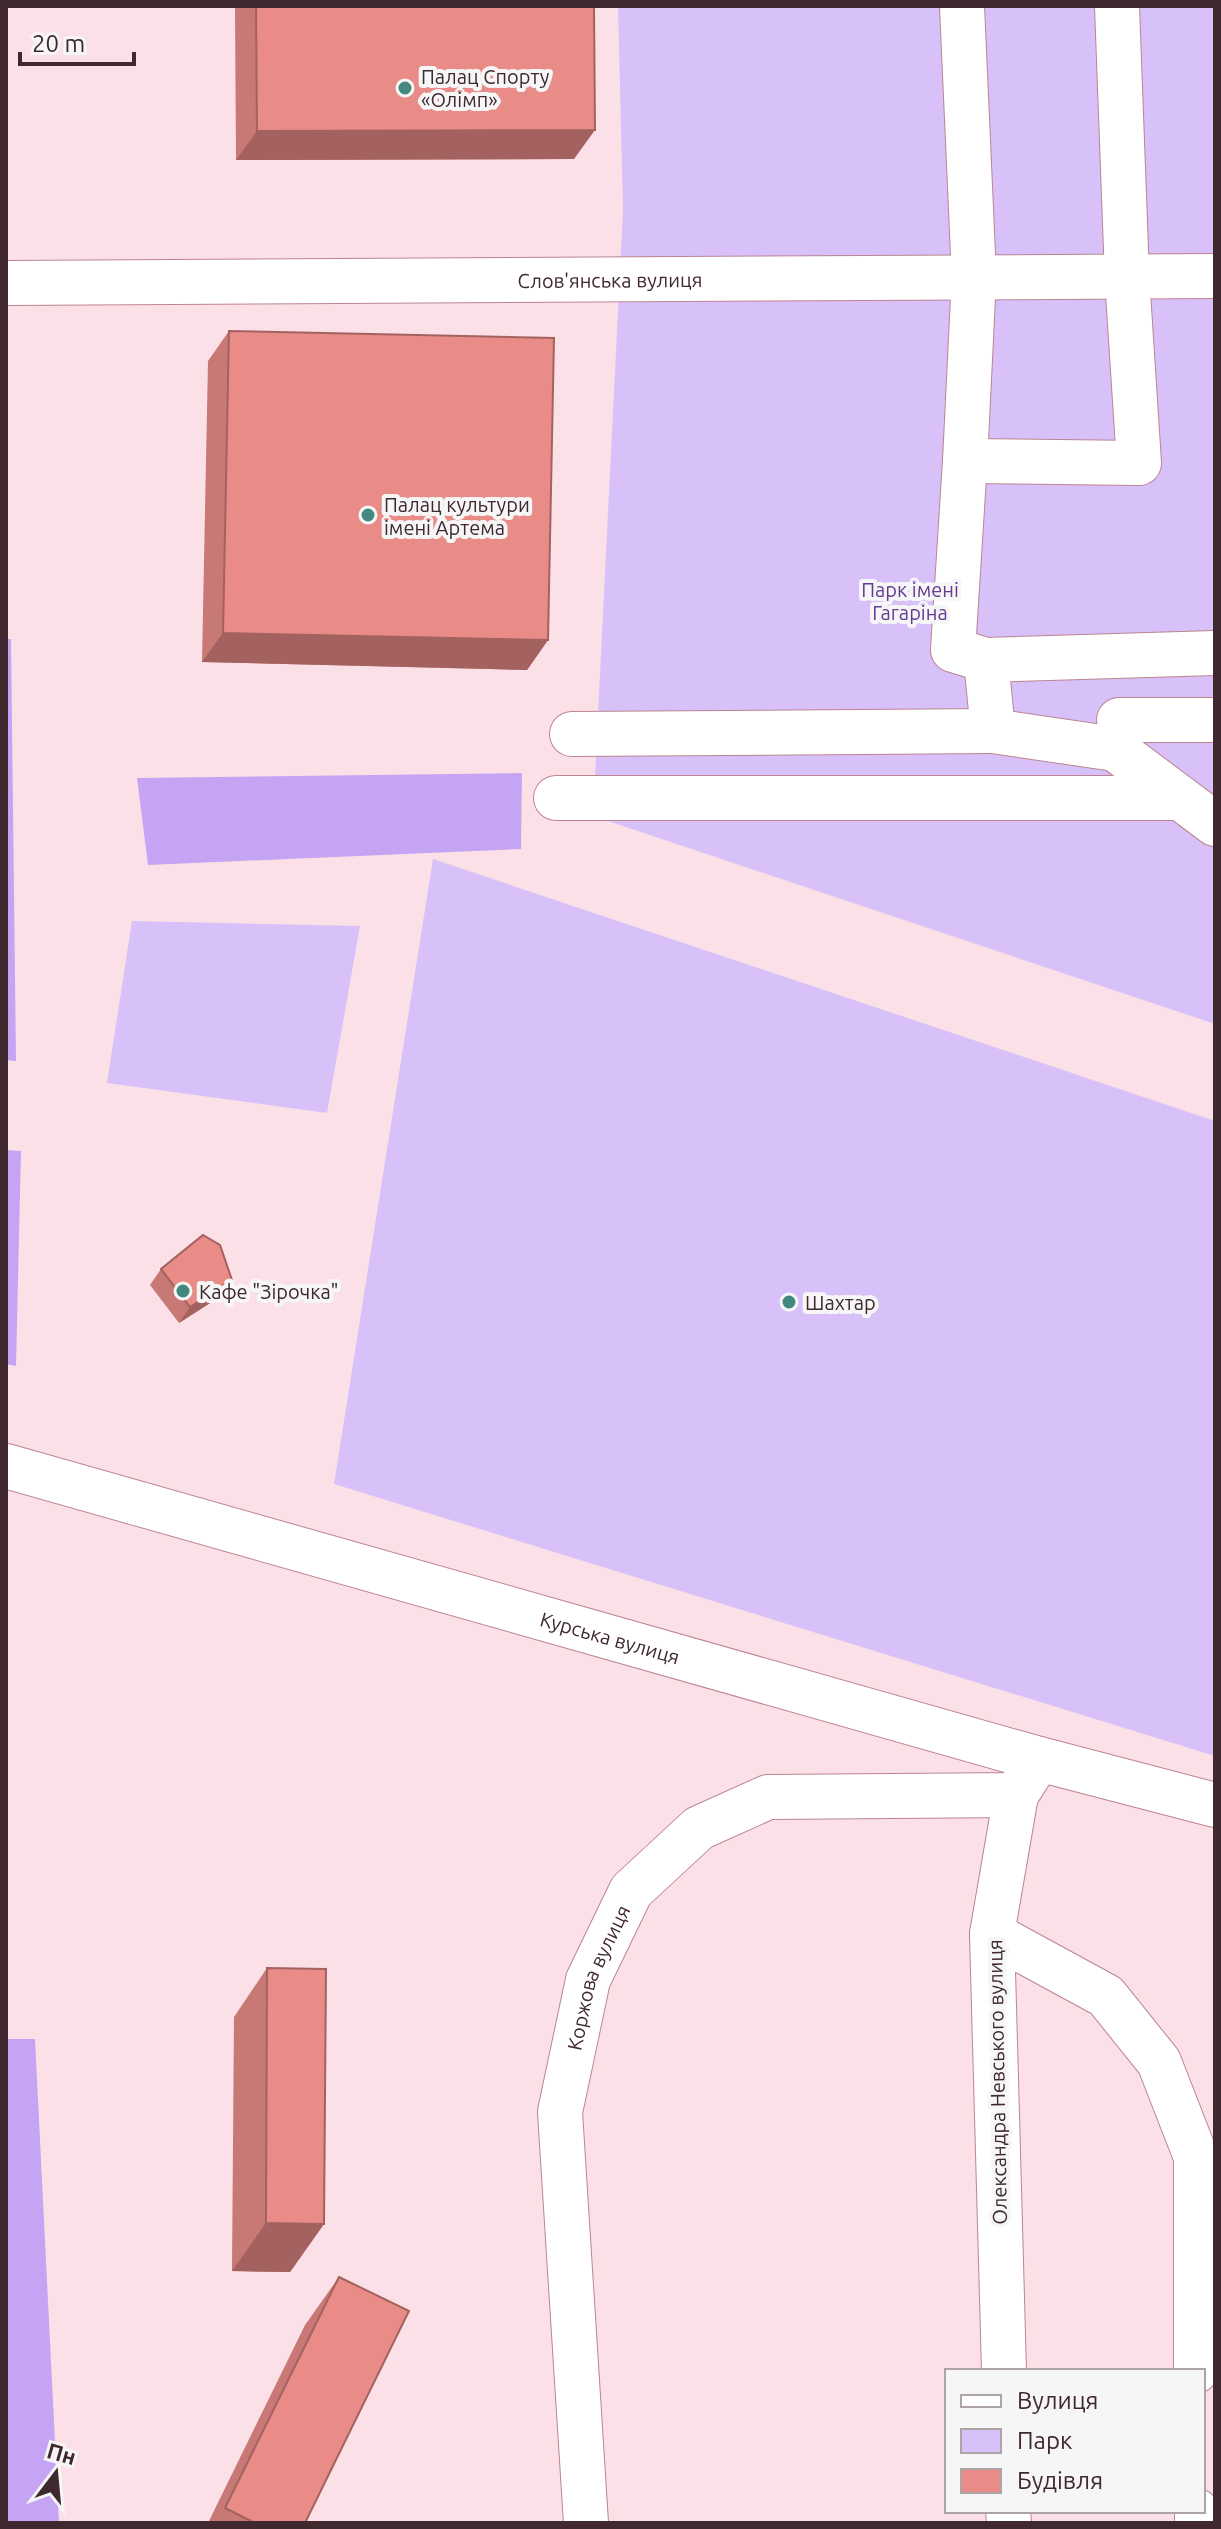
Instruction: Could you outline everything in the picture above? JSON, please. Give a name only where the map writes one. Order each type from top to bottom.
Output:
[{"type":"street","points":[[962,6],[974,277],[953,650],[986,660],[1215,653]]},
{"type":"street","points":[[965,461],[1139,463],[1127,277],[1117,6]]},
{"type":"street","name":"Слов'янська вулиця","points":[[6,283],[1215,276]]},
{"type":"street","points":[[1117,734],[1128,655]]},
{"type":"street","points":[[986,660],[993,731]]},
{"type":"street","points":[[572,734],[993,731],[1117,734],[1215,720]]},
{"type":"street","points":[[767,732],[769,798]]},
{"type":"street","points":[[893,732],[895,798]]},
{"type":"street","points":[[1117,734],[1180,798],[1215,824]]},
{"type":"street","points":[[556,798],[1180,798]]},
{"type":"street","name":"Курська вулиця","points":[[6,1466],[1039,1759],[1215,1805]]},
{"type":"street","points":[[1016,1795],[1039,1759]]},
{"type":"street","name":"Олександра Невського вулиця","points":[[1004,2369],[992,1934],[1016,1795]]},
{"type":"street","name":"Коржова вулиця","points":[[586,2523],[560,2112],[588,1980],[631,1891],[699,1828],[768,1797],[1016,1795]]},
{"type":"street","points":[[992,1934],[1106,1996],[1159,2062],[1196,2157],[1196,2369]]},
{"type":"green space","name":"Парк імені Гагаріна","points":[[618,6],[1215,6],[1215,1024],[593,816],[623,210]]},
{"type":"green space","name":"Шахтар","points":[[433,859],[1215,1121],[1215,1756],[334,1484]]},
{"type":"green space","points":[[132,921],[360,926],[327,1113],[107,1083]]},
{"type":"shaded area","points":[[6,639],[11,639],[16,1061],[6,1060]]},
{"type":"shaded area","points":[[522,773],[521,849],[148,865],[137,778]]},
{"type":"shaded area","points":[[6,1150],[21,1151],[16,1366],[6,1364]]},
{"type":"shaded area","points":[[6,2039],[35,2039],[59,2523],[6,2523]]},
{"type":"building","name":"Палац Спорту «Олімп»","points":[[256,6],[594,6],[595,130],[257,131]]},
{"type":"building","name":"Палац культури імені Артема","points":[[229,331],[554,338],[548,640],[223,633]]},
{"type":"building","points":[[203,1235],[220,1245],[232,1280],[190,1307],[161,1269]]},
{"type":"building","points":[[267,1968],[326,1969],[324,2224],[266,2223]]},
{"type":"building","points":[[339,2277],[409,2311],[305,2523],[255,2523],[225,2508]]},
{"type":"place","name":"Палац Спорту «Олімп»","points":[[405,88]]},
{"type":"place","name":"Палац культури імені Артема","points":[[368,515]]},
{"type":"place","name":"Кафе \"Зірочка\"","points":[[183,1291]]},
{"type":"place","name":"Шахтар","points":[[789,1302]]}]
